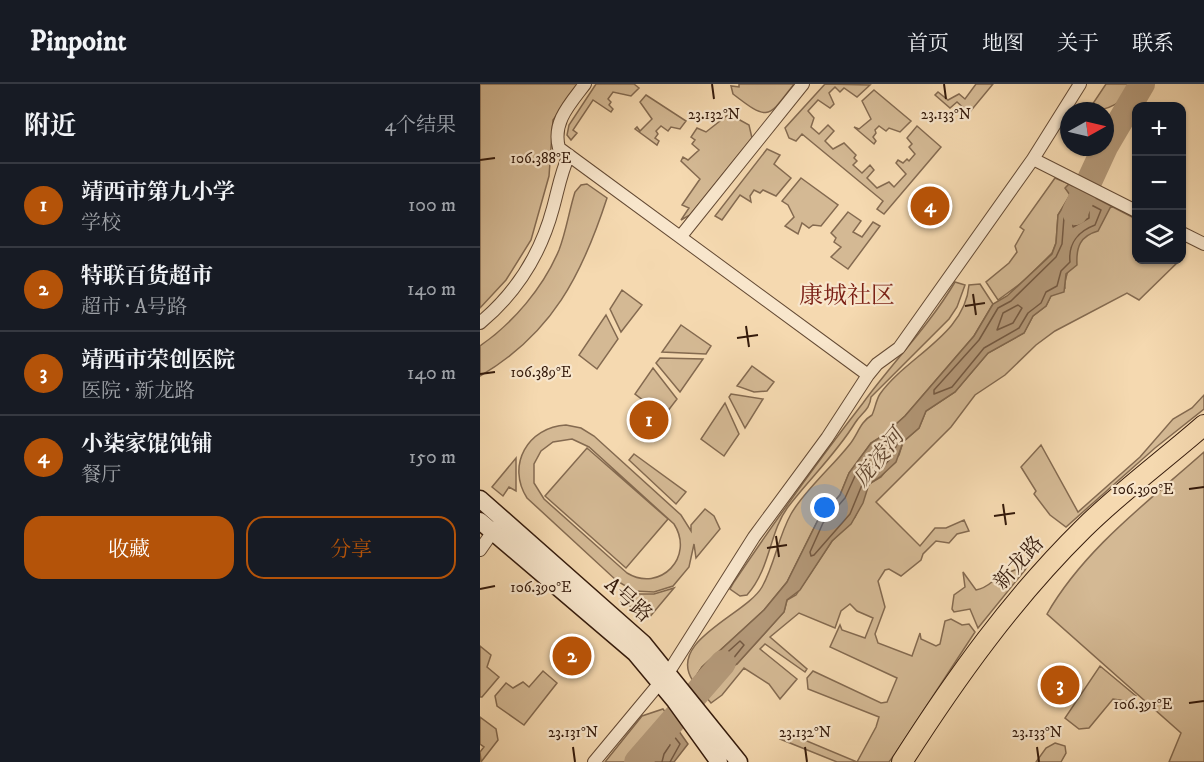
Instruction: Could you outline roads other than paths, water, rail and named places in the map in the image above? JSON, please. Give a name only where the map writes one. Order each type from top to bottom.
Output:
[{"type":"main road","name":"新龙路","points":[[902,762],[993,630],[1050,563],[1085,527],[1204,426]]},
{"type":"main road","name":"新龙路","points":[[911,762],[966,677],[1021,607],[1089,534],[1204,433]]},
{"type":"street","points":[[585,84],[558,123],[556,138],[559,148],[868,375]]},
{"type":"street","points":[[681,236],[803,84]]},
{"type":"street","points":[[594,762],[663,678],[754,537],[826,438],[868,375],[877,364],[899,348],[1033,159],[1080,84]]},
{"type":"street","points":[[480,323],[511,293],[536,254],[548,225],[560,177],[569,155]]},
{"type":"street","points":[[1033,159],[1135,210]]},
{"type":"street","points":[[1186,235],[1204,244]]},
{"type":"street","name":"A号路","points":[[480,499],[642,643],[663,678]]},
{"type":"street","points":[[480,550],[486,527],[502,519]]},
{"type":"street","name":"A号路","points":[[486,527],[663,678],[680,697],[717,750],[739,762]]},
{"type":"water","points":[[1069,184],[1111,206],[1098,231],[1087,236],[1080,243],[1077,265],[1066,274],[1064,292],[1051,296],[1046,306],[1033,316],[1024,333],[988,353],[955,392],[926,411],[919,428],[903,442],[896,462],[869,484],[863,503],[851,524],[832,541],[800,590],[787,600],[784,612],[737,664],[723,672],[721,681],[706,697],[693,681],[702,667],[764,610],[787,582],[818,520],[840,495],[849,473],[871,443],[884,435],[905,416],[974,336],[993,304],[1007,296],[1052,254],[1056,243],[1058,215],[1070,195],[1065,188]]},
{"type":"water","points":[[669,717],[688,744],[674,762],[626,762]]},
{"type":"waterway","name":"庞凌河","points":[[1114,132],[1142,84]]},
{"type":"waterway","name":"庞凌河","points":[[1075,212],[1101,156]]},
{"type":"waterway","name":"庞凌河","points":[[637,762],[723,663]]},
{"type":"place","name":"小柒家馄饨铺","points":[[930,206]]},
{"type":"place","name":"靖西市第九小学","points":[[649,420]]},
{"type":"place","name":"特联百货超市","points":[[572,656]]},
{"type":"place","name":"靖西市荣创医院","points":[[1060,685]]},
{"type":"district","name":"康城社区","points":[[847,296]]}]
